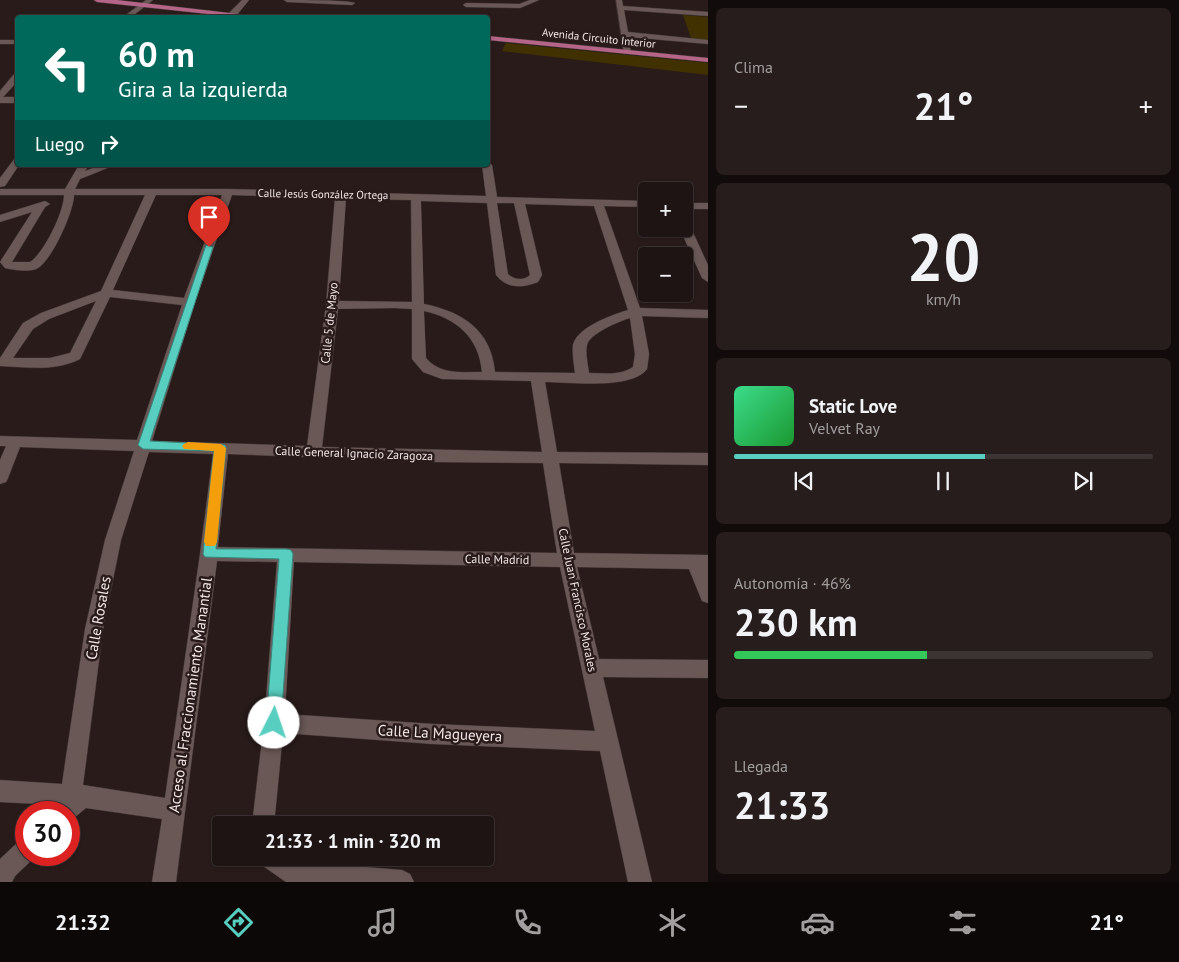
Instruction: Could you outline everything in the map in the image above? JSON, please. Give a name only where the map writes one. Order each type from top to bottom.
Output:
[{"type":"main road","points":[[97,0],[228,15]]},
{"type":"main road","name":"Avenida Circuito Interior","points":[[490,40],[708,60]]},
{"type":"street","points":[[129,15],[150,0]]},
{"type":"street","points":[[228,15],[246,0]]},
{"type":"street","points":[[287,0],[353,2]]},
{"type":"street","points":[[466,5],[520,6],[536,0]]},
{"type":"street","points":[[619,0],[627,52]]},
{"type":"street","points":[[347,10],[353,2]]},
{"type":"street","points":[[620,8],[708,14]]},
{"type":"street","points":[[674,12],[676,21]]},
{"type":"street","points":[[678,30],[681,39]]},
{"type":"street","points":[[625,34],[708,42]]},
{"type":"street","points":[[0,42],[15,42]]},
{"type":"street","points":[[0,98],[15,79]]},
{"type":"street","points":[[0,98],[15,100]]},
{"type":"street","points":[[0,187],[15,164]]},
{"type":"street","points":[[41,206],[6,262],[9,266],[36,264],[62,224],[72,185],[83,167]]},
{"type":"street","points":[[0,219],[41,206],[72,185],[106,167]]},
{"type":"street","points":[[487,167],[502,275],[510,282],[520,283],[534,279],[536,275],[519,200]]},
{"type":"street","name":"Calle Jesús González Ortega","points":[[0,187],[72,185],[152,192],[416,196],[638,204]]},
{"type":"street","points":[[2,362],[68,361],[75,356],[152,192]]},
{"type":"street","name":"Calle Rosales","points":[[73,801],[94,629],[113,540],[190,302],[228,192]]},
{"type":"street","name":"Calle 5 de Mayo","points":[[314,451],[332,305],[341,195]]},
{"type":"street","points":[[416,196],[419,359],[431,372],[442,376],[616,378],[629,376],[640,369],[643,360],[635,312],[598,203]]},
{"type":"street","points":[[693,206],[708,206]]},
{"type":"street","points":[[693,208],[708,213]]},
{"type":"street","points":[[689,237],[708,278]]},
{"type":"street","points":[[2,362],[28,326],[45,316],[106,293],[190,302]]},
{"type":"street","points":[[332,305],[418,306],[447,313],[476,336],[484,349],[489,376]]},
{"type":"street","points":[[582,377],[580,345],[585,336],[612,319],[635,312],[708,314]]},
{"type":"street","name":"Calle Juan Francisco Morales","points":[[537,377],[567,560],[640,882]]},
{"type":"street","points":[[0,478],[7,441]]},
{"type":"street","name":"Calle General Ignacio Zaragoza","points":[[7,441],[550,458],[708,459]]},
{"type":"street","name":"Acceso al Fraccionamiento Manantial","points":[[164,882],[209,554],[221,448]]},
{"type":"street","name":"Calle Madrid","points":[[209,554],[701,562]]},
{"type":"street","points":[[264,816],[274,723],[286,554]]},
{"type":"street","points":[[701,562],[708,596]]},
{"type":"street","points":[[593,668],[708,669]]},
{"type":"street","name":"Calle La Magueyera","points":[[274,723],[433,734],[607,741]]},
{"type":"street","points":[[0,791],[73,801]]},
{"type":"street","points":[[80,802],[174,810]]},
{"type":"street","points":[[0,881],[7,868],[15,860]]},
{"type":"street","points":[[281,866],[290,872],[402,882]]},
{"type":"shaded area","points":[[683,15],[708,17],[708,40],[691,38]]},
{"type":"shaded area","points":[[506,43],[708,63],[708,75],[502,51]]},
{"type":"slow traffic","points":[[188,446],[221,448],[210,542]]},
{"type":"route","points":[[209,247],[143,445],[221,448],[209,554],[286,554],[274,723]]}]
